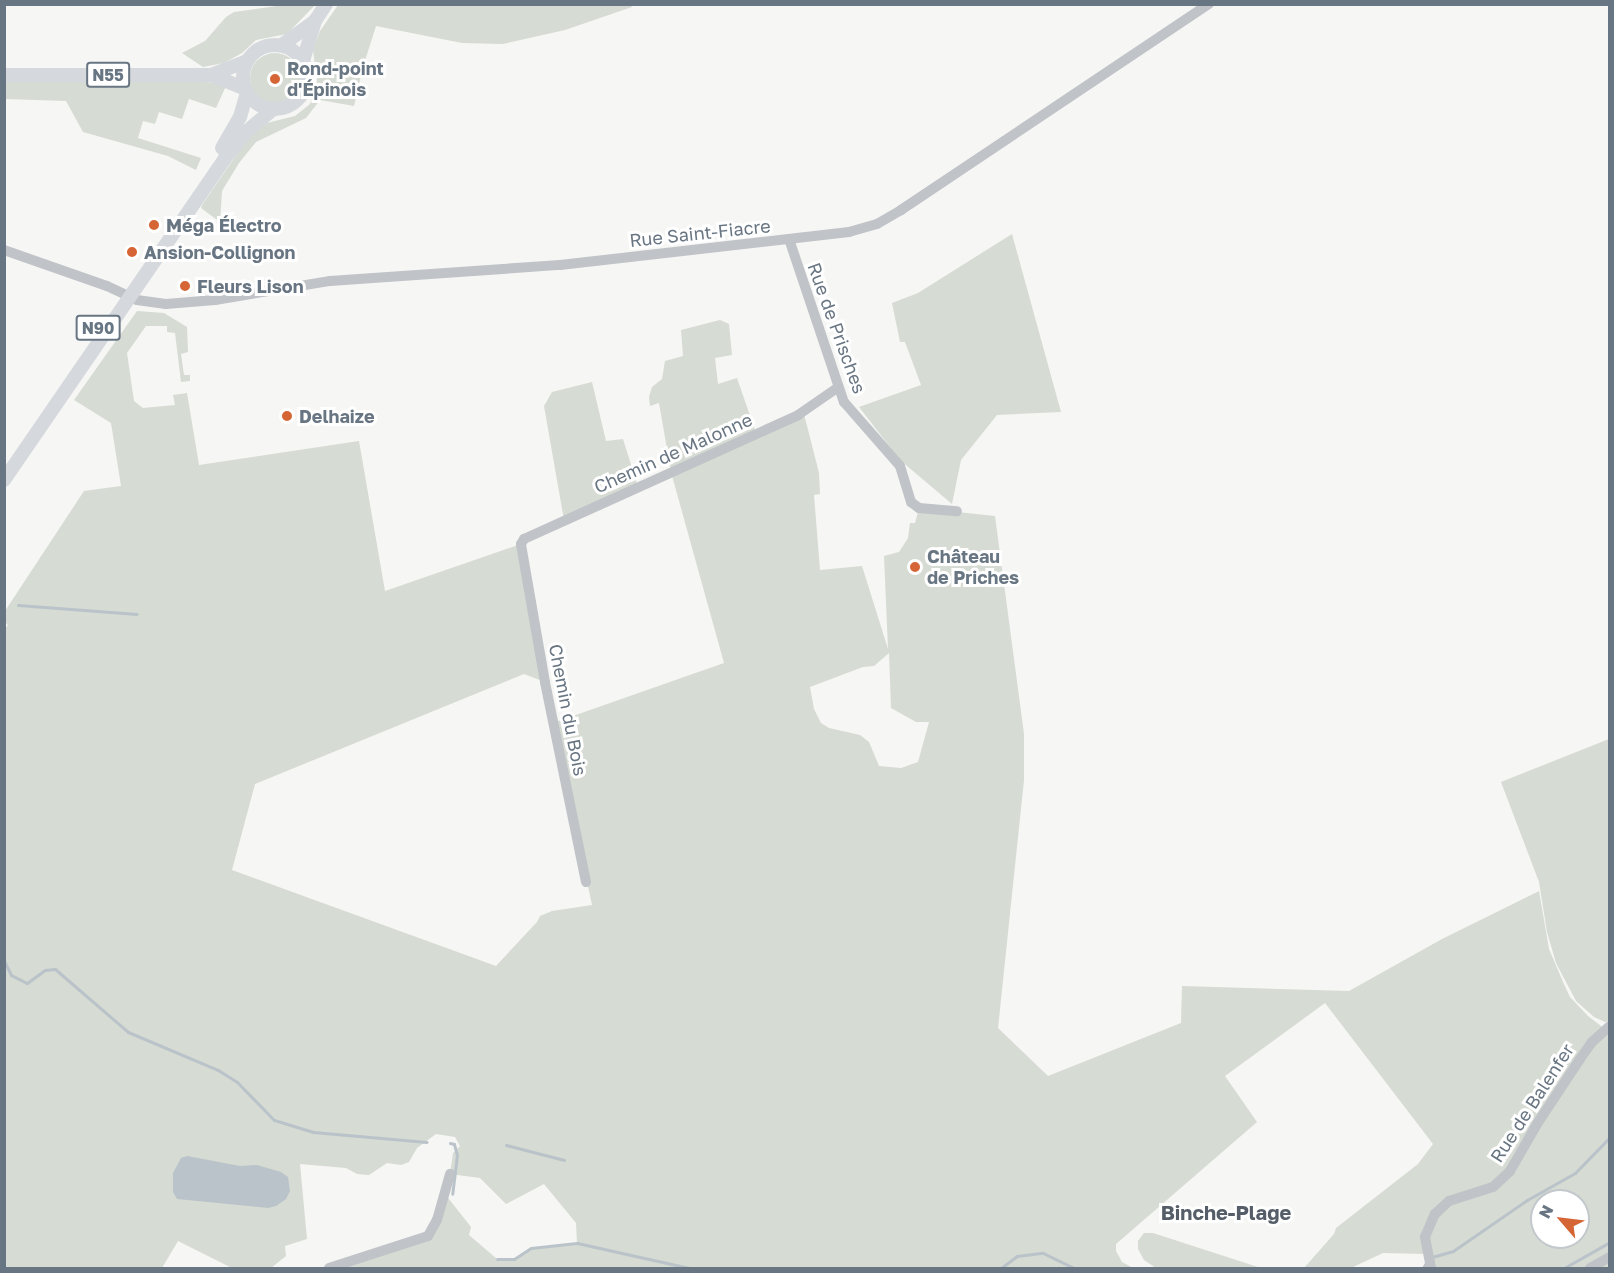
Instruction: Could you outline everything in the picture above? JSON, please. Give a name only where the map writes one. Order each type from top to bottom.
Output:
[{"type":"main road","name":"N90","points":[[4,467],[240,138],[272,110],[292,105],[300,99],[308,80],[303,61],[315,21],[326,4]]},
{"type":"main road","name":"N90","points":[[4,480],[127,296],[232,132],[240,117],[247,61],[262,48],[282,45],[315,21]]},
{"type":"main road","points":[[282,45],[294,51],[303,61]]},
{"type":"main road","name":"N55","points":[[4,75],[211,75],[247,61]]},
{"type":"main road","name":"N55","points":[[211,75],[245,90]]},
{"type":"main road","points":[[245,90],[260,106],[272,110]]},
{"type":"street","name":"Rue Saint-Fiacre","points":[[4,250],[127,296],[151,303],[175,304],[321,282],[560,265],[849,232],[877,224],[945,182],[1209,4]]},
{"type":"street","name":"Rue de Prisches","points":[[789,240],[837,388],[844,402],[900,466],[911,502],[919,508],[957,511]]},
{"type":"street","name":"Chemin de Malonne","points":[[521,544],[524,539],[798,415],[837,388]]},
{"type":"street","name":"Chemin du Bois","points":[[521,544],[545,682],[586,882]]},
{"type":"street","name":"Rue de Balenfer","points":[[1430,1262],[1425,1236],[1435,1214],[1449,1201],[1493,1187],[1510,1171],[1537,1124],[1580,1059],[1592,1042],[1610,1026]]},
{"type":"street","points":[[329,1269],[428,1236],[437,1220],[450,1174]]},
{"type":"street","points":[[1590,1269],[1610,1257]]},
{"type":"shaded area","points":[[284,5],[315,5],[287,34],[256,40],[242,53],[224,63],[203,67],[182,53],[205,41],[226,17],[234,12]]},
{"type":"shaded area","points":[[338,5],[631,5],[632,7],[565,30],[503,44],[462,43],[376,26],[354,106],[320,100],[306,118],[256,142],[239,163],[222,191],[220,222],[201,208],[202,205],[248,138],[267,123],[295,116],[310,104],[317,82],[313,50],[320,31]]},
{"type":"shaded area","points":[[275,53],[289,57],[296,64],[300,78],[296,92],[289,99],[275,103],[261,99],[254,92],[250,78],[254,64],[261,57]]},
{"type":"shaded area","points":[[5,81],[208,82],[226,86],[216,108],[189,99],[182,119],[159,112],[155,124],[143,121],[138,138],[201,158],[196,170],[168,156],[83,132],[66,101],[5,99]]},
{"type":"shaded area","points":[[1012,234],[1061,412],[997,415],[961,460],[952,504],[900,460],[859,407],[921,385],[905,342],[900,342],[892,303],[918,293]]},
{"type":"shaded area","points":[[137,311],[164,313],[187,327],[188,352],[181,354],[184,375],[190,375],[190,381],[181,382],[175,333],[167,332],[167,326],[146,326],[127,353],[134,401],[143,408],[175,405],[173,395],[187,393],[199,465],[359,441],[385,591],[521,544],[545,682],[524,674],[255,784],[232,870],[496,966],[540,916],[552,911],[592,905],[553,723],[724,663],[671,472],[659,403],[650,406],[649,397],[652,387],[662,379],[665,361],[683,356],[681,330],[720,320],[729,324],[732,355],[715,358],[718,384],[737,378],[756,433],[803,410],[819,473],[820,494],[814,495],[820,570],[862,566],[888,649],[884,556],[899,552],[908,538],[910,523],[915,523],[919,508],[995,516],[1024,734],[1024,780],[998,1028],[1048,1076],[1181,1023],[1182,986],[1349,991],[1442,939],[1539,891],[1549,949],[1570,997],[1588,1016],[1605,1029],[1609,1026],[1609,1268],[1431,1268],[1427,1254],[1383,1253],[1351,1268],[1304,1268],[1334,1234],[1336,1228],[1418,1164],[1433,1144],[1325,1003],[1225,1076],[1257,1122],[1116,1244],[1116,1251],[1122,1262],[1133,1268],[329,1268],[422,1239],[445,1194],[471,1227],[469,1235],[497,1259],[514,1259],[531,1248],[577,1243],[576,1223],[544,1184],[506,1204],[480,1178],[450,1174],[453,1153],[460,1146],[455,1137],[436,1134],[417,1148],[409,1162],[401,1165],[387,1163],[369,1175],[357,1174],[346,1168],[300,1164],[307,1239],[285,1246],[286,1256],[271,1268],[232,1268],[178,1241],[162,1268],[5,1268],[4,630],[8,625],[5,622],[5,611],[84,491],[121,486],[111,423],[74,400]],"holes":[[[889,653],[891,708],[916,722],[929,722],[918,762],[901,768],[879,766],[869,742],[860,735],[829,728],[821,723],[814,709],[810,687],[863,667],[874,666]]]},
{"type":"shaded area","points":[[592,382],[606,441],[623,439],[638,487],[564,520],[544,406],[552,392]]},
{"type":"shaded area","points":[[1609,739],[1609,1021],[1605,1022],[1594,1017],[1576,1001],[1556,963],[1547,932],[1539,882],[1501,782]]},
{"type":"shaded area","points":[[187,1156],[240,1166],[257,1165],[281,1172],[288,1177],[290,1191],[286,1199],[268,1208],[177,1199],[173,1192],[173,1173],[181,1158]]},
{"type":"shaded area","points":[[1144,1233],[1153,1233],[1261,1268],[1156,1268],[1144,1260],[1138,1249],[1138,1241]]},
{"type":"waterway","points":[[18,605],[137,614]]},
{"type":"waterway","points":[[4,961],[11,975],[27,983],[45,970],[55,969],[128,1032],[218,1070],[237,1082],[274,1120],[313,1132],[427,1142]]},
{"type":"waterway","points":[[1432,1257],[1453,1251],[1527,1200],[1575,1173],[1610,1137]]},
{"type":"waterway","points":[[450,1143],[454,1144],[457,1155],[452,1194]]},
{"type":"waterway","points":[[506,1145],[564,1160]]},
{"type":"waterway","points":[[1564,1268],[1610,1242]]},
{"type":"waterway","points":[[497,1259],[514,1259],[531,1248],[577,1243],[689,1268]]},
{"type":"waterway","points":[[1001,1268],[1017,1256],[1043,1253],[1074,1268]]},
{"type":"waterway","points":[[1423,1268],[1427,1261]]},
{"type":"place","name":"Rond-point d'Épinois","points":[[275,79]]},
{"type":"place","name":"Méga Électro","points":[[154,225]]},
{"type":"place","name":"Ansion-Collignon","points":[[132,252]]},
{"type":"place","name":"Fleurs Lison","points":[[185,286]]},
{"type":"place","name":"Delhaize","points":[[287,416]]},
{"type":"place","name":"Château de Priches","points":[[915,567]]},
{"type":"district","name":"Binche-Plage","points":[[1226,1212]]}]
